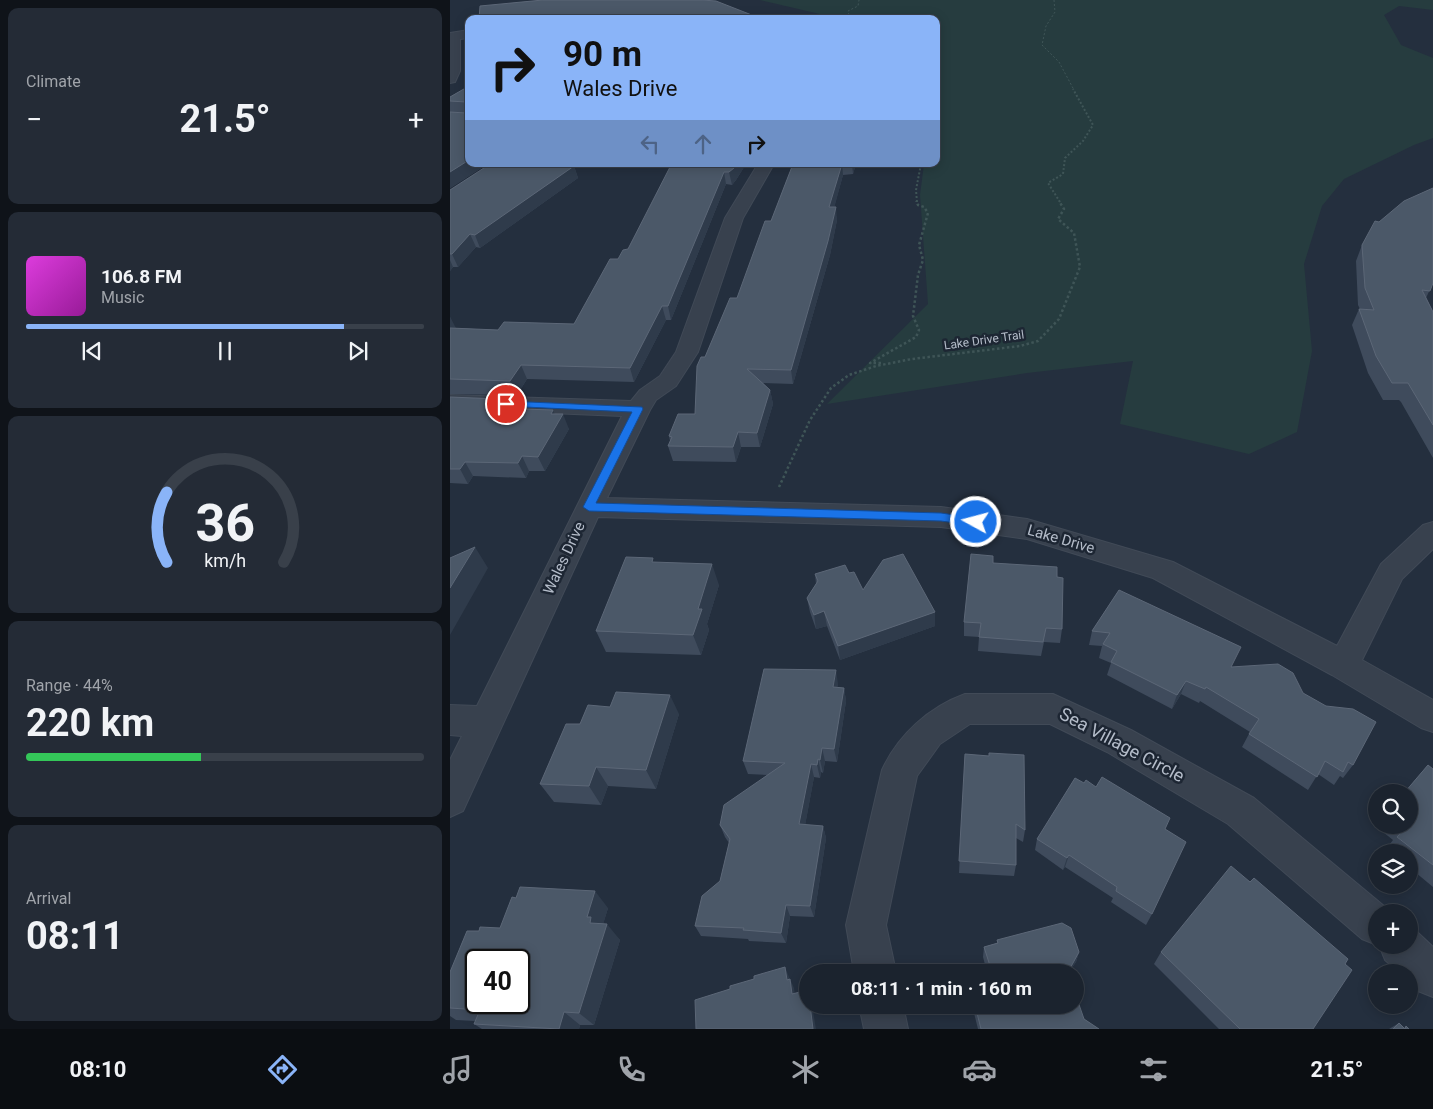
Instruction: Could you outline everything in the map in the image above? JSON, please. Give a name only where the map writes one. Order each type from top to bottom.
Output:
[{"type":"street","points":[[465,35],[454,36],[452,75],[465,70]]},
{"type":"street","name":"Wales Drive","points":[[450,799],[589,507],[638,409],[648,395],[668,380],[687,352],[734,218],[764,167]]},
{"type":"street","points":[[450,402],[638,409]]},
{"type":"street","name":"Lake Drive","points":[[589,507],[941,517],[1027,529],[1163,570],[1343,665],[1433,717]]},
{"type":"street","points":[[1343,665],[1391,572],[1433,532]]},
{"type":"street","name":"Sea Village Circle","points":[[873,964],[866,925],[900,770],[928,733],[965,709],[1053,709],[1119,741],[1241,812],[1368,918]]},
{"type":"street","points":[[450,720],[487,721]]},
{"type":"street","points":[[1410,954],[1433,976]]},
{"type":"street","points":[[883,1014],[886,1029]]},
{"type":"path","points":[[849,15],[848,11],[858,6],[859,0]]},
{"type":"path","name":"Lake Drive Trail","points":[[778,491],[810,420],[831,388],[848,375],[864,369],[912,359],[1020,346],[1038,341],[1059,319],[1080,267],[1074,233],[1058,219],[1064,209],[1048,183],[1063,174],[1065,158],[1083,141],[1092,125],[1059,62],[1042,45],[1046,26],[1055,12],[1054,0]]},
{"type":"path","points":[[889,364],[870,363],[916,336],[919,330],[914,320],[914,306],[918,276],[924,266],[924,256],[919,246],[923,237],[923,223],[928,213],[916,201],[920,167]]},
{"type":"green space","points":[[760,0],[1433,0],[1433,10],[1399,6],[1384,15],[1401,45],[1433,58],[1433,138],[1414,145],[1344,179],[1322,206],[1304,264],[1312,351],[1297,432],[1249,454],[1120,424],[1133,361],[1027,373],[827,404],[928,304],[920,195],[924,167],[940,167],[940,15],[824,15]]},
{"type":"building","points":[[543,0],[702,0],[716,1],[752,15],[479,15],[480,6]]},
{"type":"building","points":[[465,88],[465,102],[450,101],[450,97]]},
{"type":"building","points":[[450,112],[465,113],[465,163],[450,172]]},
{"type":"building","points":[[485,167],[573,167],[475,235],[470,234],[452,254],[450,254],[450,190]]},
{"type":"building","points":[[670,167],[734,167],[729,172],[724,172],[668,306],[662,306],[630,368],[521,365],[510,381],[450,379],[450,328],[498,330],[504,322],[574,324],[610,259],[618,259],[623,250],[628,249]]},
{"type":"building","points":[[792,167],[841,167],[829,207],[836,207],[828,241],[791,370],[747,369],[770,390],[757,433],[738,432],[733,447],[668,446],[672,437],[669,436],[678,414],[695,414],[697,366],[701,357],[705,357],[730,298],[737,298],[765,221],[771,221]]},
{"type":"building","points":[[1433,188],[1433,283],[1430,291],[1422,290],[1433,312],[1433,425],[1408,383],[1392,383],[1376,356],[1359,309],[1374,310],[1365,288],[1362,245],[1375,221],[1379,222],[1404,201]]},
{"type":"building","points":[[450,397],[498,399],[492,408],[553,410],[551,414],[563,414],[538,457],[522,456],[518,463],[465,462],[460,469],[450,469]]},
{"type":"building","points":[[475,547],[450,588],[450,558]]},
{"type":"building","points":[[903,554],[935,612],[838,646],[824,611],[814,615],[807,598],[818,581],[815,574],[845,565],[849,573],[854,572],[863,590],[883,560]]},
{"type":"building","points":[[971,554],[993,556],[993,563],[1057,567],[1057,577],[1063,578],[1062,629],[1046,628],[1043,642],[979,637],[981,623],[964,622]]},
{"type":"building","points":[[626,557],[653,558],[652,562],[712,564],[698,609],[702,609],[693,635],[596,631]]},
{"type":"building","points":[[1119,590],[1241,647],[1231,667],[1278,664],[1293,673],[1303,693],[1326,706],[1353,709],[1376,722],[1353,765],[1348,762],[1343,772],[1325,761],[1317,777],[1249,734],[1259,719],[1206,687],[1205,689],[1186,681],[1177,695],[1111,662],[1117,651],[1103,644],[1110,633],[1092,631]]},
{"type":"building","points":[[764,669],[836,670],[833,687],[844,688],[834,749],[822,748],[817,765],[811,764],[799,824],[823,826],[810,906],[786,905],[781,933],[743,930],[744,928],[695,926],[702,896],[720,881],[730,839],[720,825],[724,805],[785,763],[743,761]]},
{"type":"building","points":[[616,692],[670,695],[646,770],[596,767],[589,786],[540,784],[566,724],[580,724],[588,705],[610,707]]},
{"type":"building","points":[[989,753],[1024,755],[1025,830],[1016,824],[1016,865],[959,861],[965,754],[989,756]]},
{"type":"building","points":[[1428,765],[1433,769],[1433,865],[1418,853],[1418,844],[1406,844],[1397,837],[1400,834],[1418,834],[1418,784],[1412,784]]},
{"type":"building","points":[[1102,777],[1170,818],[1165,829],[1186,842],[1152,914],[1116,891],[1117,887],[1069,855],[1067,858],[1037,839],[1075,778],[1084,783],[1086,780],[1096,787]]},
{"type":"building","points":[[1231,866],[1250,882],[1254,878],[1348,959],[1345,964],[1352,970],[1313,1029],[1240,1029],[1161,952]]},
{"type":"building","points":[[520,887],[595,891],[587,917],[591,917],[590,923],[607,924],[579,1013],[564,1012],[559,1029],[474,1024],[478,1014],[530,1014],[530,949],[465,949],[465,1009],[450,1008],[450,972],[467,931],[479,931],[480,927],[500,928],[512,897],[516,898]]},
{"type":"building","points":[[1062,923],[1071,928],[1079,952],[1072,964],[989,964],[984,947],[998,943],[997,940]]},
{"type":"building","points":[[785,967],[787,980],[790,979],[792,994],[799,992],[799,1014],[811,1014],[813,1029],[696,1029],[695,1000],[730,989],[730,986],[754,979],[754,976]]},
{"type":"building","points":[[977,1014],[1082,1014],[1084,1019],[1099,1029],[981,1029]]},
{"type":"building","points":[[1399,1023],[1405,1029],[1393,1029]]},
{"type":"route","points":[[506,404],[638,409],[589,507],[941,517],[976,522]]}]
